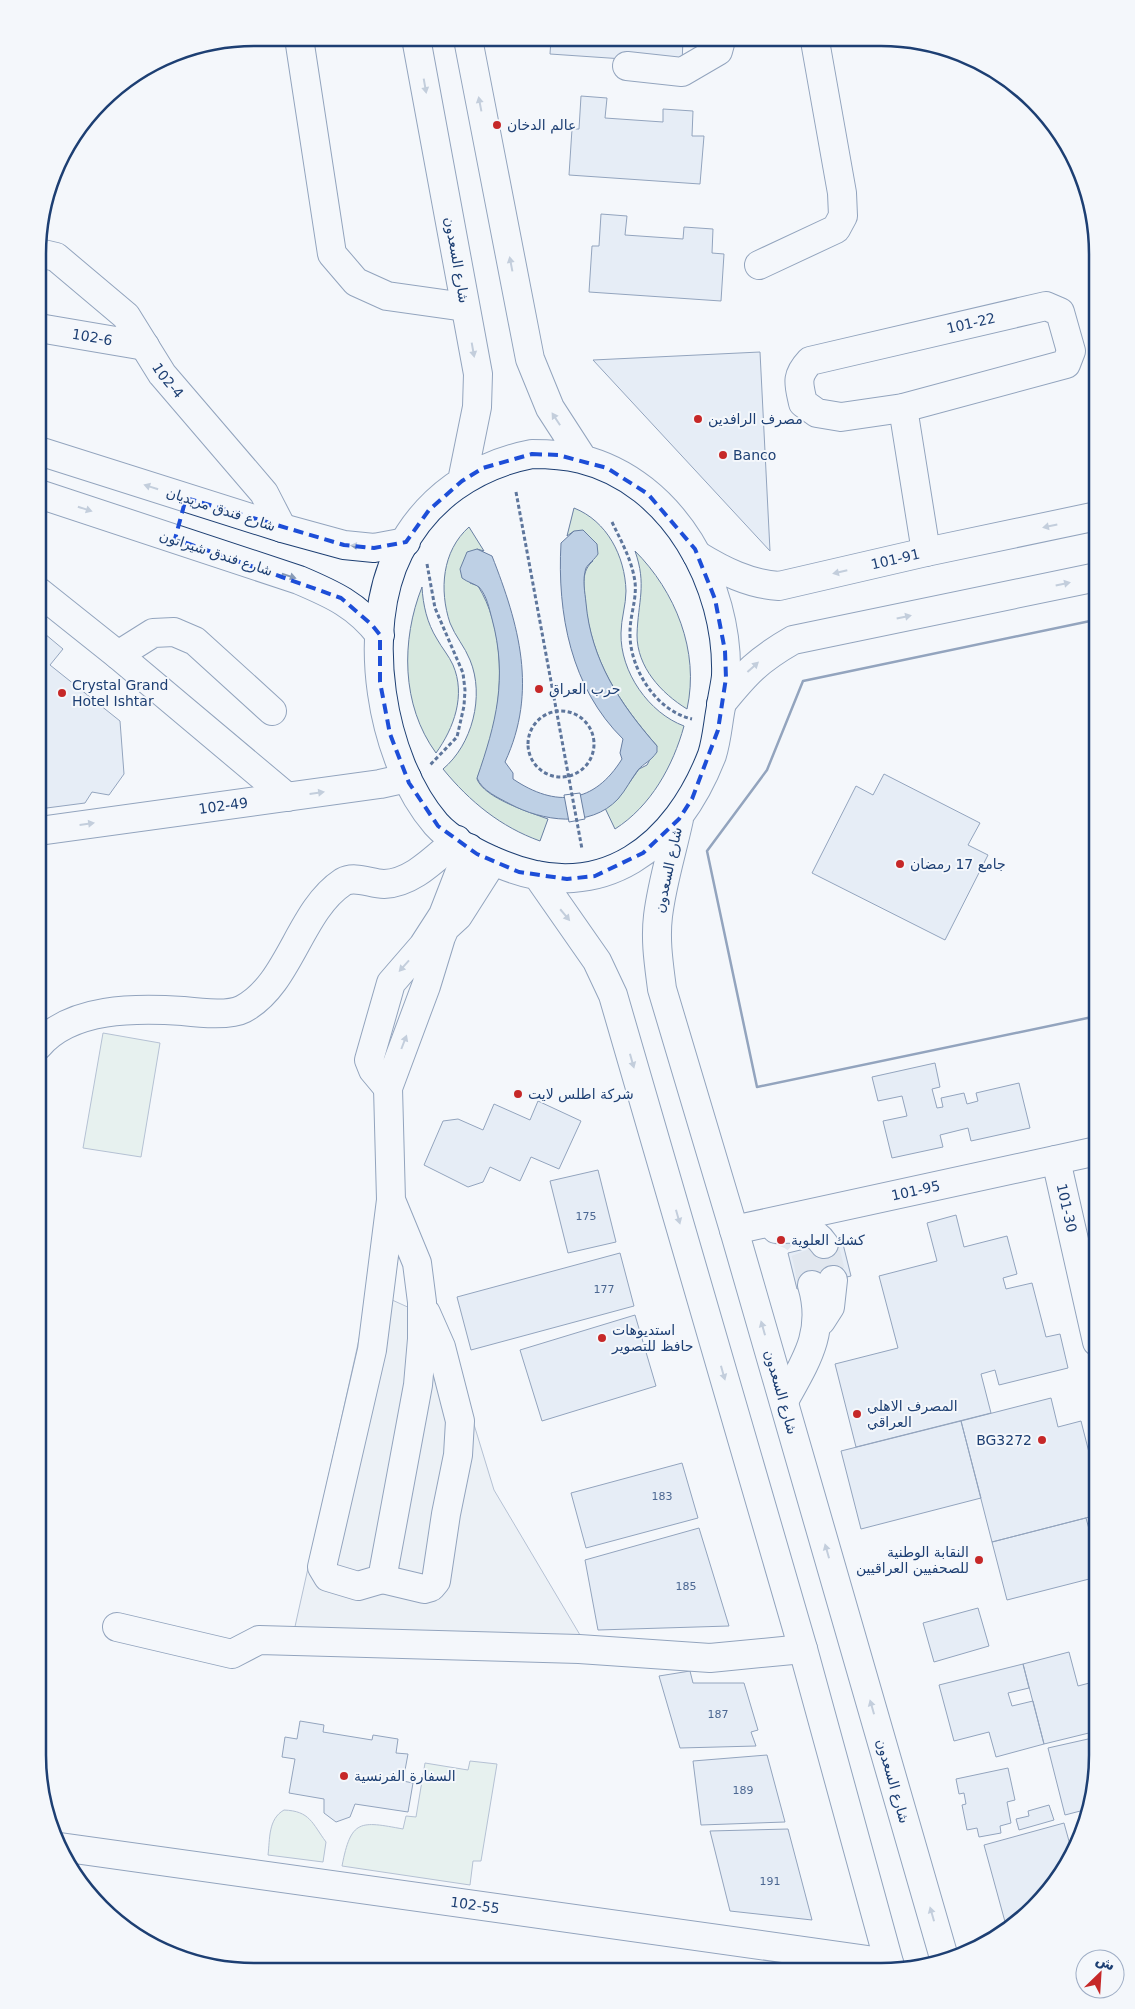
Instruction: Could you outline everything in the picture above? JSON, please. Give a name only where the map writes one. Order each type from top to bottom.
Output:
[{"type":"main road","points":[[300,46],[332,254],[356,282],[387,296],[465,307]]},
{"type":"main road","name":"شارع السعدون","points":[[417,46],[478,374],[476,407],[462,481]]},
{"type":"main road","points":[[469,46],[530,359],[550,408],[583,459]]},
{"type":"main road","points":[[627,66],[682,72],[718,51],[719,46]]},
{"type":"main road","points":[[759,265],[836,229],[843,216],[842,193],[816,46]]},
{"type":"main road","name":"102-4","points":[[46,254],[56,257],[100,292],[126,316],[162,374],[264,493],[282,528]]},
{"type":"main road","name":"101-22","points":[[1046,306],[1060,312],[1071,351],[1066,364],[903,408],[841,417],[817,413],[803,403],[798,380],[802,370],[810,361],[1046,306]]},
{"type":"main road","name":"102-6","points":[[46,329],[145,346]]},
{"type":"main road","points":[[903,408],[926,552]]},
{"type":"main road","name":"شارع فندق مريديان","points":[[46,453],[282,528],[344,544],[374,548],[406,542]]},
{"type":"main road","points":[[532,454],[558,455],[583,459],[607,468],[648,494],[680,528],[698,555],[715,599],[721,625],[726,678],[712,753],[692,799],[678,819],[643,853],[596,876],[568,879],[519,872],[493,861],[463,844],[438,826],[407,778],[393,743],[384,708],[380,682],[380,635],[390,576],[399,552],[429,510],[462,481],[499,462],[532,454]]},
{"type":"main road","name":"شارع فندق شيراتون","points":[[46,496],[299,580],[341,598],[372,625],[380,635]]},
{"type":"main road","points":[[175,539],[186,498]]},
{"type":"main road","name":"101-91","points":[[698,555],[739,577],[761,585],[779,586],[926,552],[1089,518]]},
{"type":"main road","points":[[721,704],[746,672],[765,656],[793,640],[1089,578]]},
{"type":"main road","points":[[46,598],[118,655],[287,797]]},
{"type":"main road","points":[[118,655],[153,633],[174,632],[195,641],[272,711]]},
{"type":"main road","name":"102-49","points":[[46,830],[287,797],[407,778]]},
{"type":"main road","name":"شارع السعدون","points":[[678,819],[663,883],[658,918],[657,954],[661,980],[943,1953]]},
{"type":"main road","points":[[422,1302],[441,1347],[460,1421],[458,1455],[446,1514],[436,1581],[431,1587],[424,1589],[382,1579],[358,1586],[328,1577],[322,1566],[372,1350],[391,1200],[388,1088],[426,986],[429,948],[442,914],[463,844]]},
{"type":"main road","points":[[46,1037],[49,1033],[94,1013],[166,1010],[208,1013],[242,1009],[268,988],[324,900],[344,881],[354,879],[385,884],[414,875],[463,844]]},
{"type":"main road","points":[[429,948],[458,916],[493,861]]},
{"type":"main road","points":[[537,875],[597,961],[613,995],[803,1649],[889,1962]]},
{"type":"main road","name":"101-95","points":[[734,1230],[1089,1153]]},
{"type":"main road","name":"101-30","points":[[1056,1160],[1089,1306]]},
{"type":"main road","points":[[382,1579],[418,1385],[422,1339],[422,1302],[417,1263],[391,1200]]},
{"type":"main road","points":[[734,1230],[806,1230],[812,1231],[824,1244]]},
{"type":"main road","points":[[784,1401],[801,1371],[818,1325],[817,1304],[822,1283]]},
{"type":"main road","points":[[117,1627],[232,1654],[259,1640],[579,1648],[710,1658],[803,1649]]},
{"type":"main road","name":"102-55","points":[[69,1848],[869,1963]]},
{"type":"path","points":[[516,492],[582,849]]},
{"type":"path","points":[[612,522],[626,551],[635,584],[630,633],[638,671],[648,688],[664,704],[683,717],[693,719]]},
{"type":"path","points":[[427,564],[434,608],[463,673],[465,690],[464,706],[457,737],[430,765]]},
{"type":"path","points":[[556,711],[573,712],[587,722],[595,737],[594,754],[585,768],[570,777],[552,777],[536,768],[528,752],[529,733],[539,718],[556,711]]},
{"type":"highlighted area","points":[[532,454],[558,455],[607,468],[648,494],[695,549],[715,599],[725,651],[726,678],[718,730],[692,799],[679,819],[643,853],[595,876],[567,879],[519,872],[477,854],[438,826],[409,783],[390,734],[380,682],[380,635],[372,625],[341,598],[175,539],[186,498],[344,545],[374,548],[406,542],[429,510],[462,481],[483,468]]},
{"type":"shaded area","points":[[574,508],[586,514],[605,531],[618,553],[625,578],[626,591],[621,628],[622,648],[631,676],[648,701],[671,720],[684,726],[674,756],[659,784],[639,809],[615,829],[605,808],[617,800],[639,769],[647,765],[657,746],[630,713],[619,696],[600,661],[593,642],[588,622],[584,584],[585,574],[593,561],[574,531],[567,536]]},
{"type":"shaded area","points":[[469,527],[484,551],[477,549],[470,583],[478,586],[486,602],[492,619],[499,655],[499,692],[493,734],[477,779],[481,786],[498,798],[548,819],[540,841],[499,821],[475,803],[443,769],[462,747],[473,719],[476,704],[474,674],[468,655],[450,623],[444,584],[448,559],[453,547]]},
{"type":"shaded area","points":[[635,551],[662,584],[681,623],[690,665],[687,709],[677,703],[660,687],[652,678],[641,658],[637,635],[641,574]]},
{"type":"shaded area","points":[[422,587],[428,620],[439,642],[450,658],[457,676],[458,699],[453,722],[436,753],[424,734],[416,714],[408,672],[410,629]]},
{"type":"shaded area","points":[[103,1033],[160,1043],[141,1157],[83,1148]]},
{"type":"shaded area","points":[[370,1290],[443,1323],[494,1490],[583,1640],[294,1631]]},
{"type":"shaded area","points":[[470,1761],[497,1764],[481,1861],[473,1861],[470,1885],[342,1866],[349,1839],[360,1827],[377,1825],[403,1829],[406,1816],[416,1817],[425,1763],[468,1770]]},
{"type":"shaded area","points":[[284,1810],[300,1813],[310,1819],[326,1842],[323,1862],[268,1855],[272,1824]]},
{"type":"water","points":[[583,530],[597,544],[598,554],[586,568],[584,577],[589,624],[594,643],[610,680],[631,714],[657,746],[657,752],[638,770],[621,796],[607,809],[594,815],[580,818],[551,818],[523,810],[491,794],[479,783],[477,778],[490,738],[498,700],[499,661],[497,641],[486,598],[479,587],[462,578],[460,569],[467,552],[477,549],[492,556],[517,633],[523,684],[521,710],[515,736],[505,762],[513,773],[513,779],[544,794],[559,797],[573,797],[587,793],[611,774],[622,759],[620,753],[623,739],[605,719],[579,673],[565,623],[560,570],[561,543],[574,531]]},
{"type":"pier","points":[[580,793],[585,819],[569,822],[564,795]]},
{"type":"building","points":[[551,46],[683,46],[682,63],[550,54]]},
{"type":"building","points":[[581,96],[607,98],[605,118],[663,122],[663,109],[693,111],[692,136],[704,136],[700,184],[569,175],[572,129],[579,129]]},
{"type":"building","points":[[601,214],[627,216],[625,235],[683,239],[684,227],[713,229],[712,253],[724,254],[721,301],[589,292],[592,246],[599,246]]},
{"type":"building","name":"Banco","points":[[760,352],[770,551],[593,360]]},
{"type":"building","name":"Crystal Grand Hotel Ishtar","points":[[46,635],[63,649],[50,665],[120,721],[124,774],[109,795],[92,792],[85,803],[46,808]]},
{"type":"building","name":"جامع 17 رمضان","points":[[884,774],[980,823],[968,845],[988,855],[945,940],[812,873],[856,786],[873,795]]},
{"type":"building","points":[[935,1063],[940,1087],[932,1089],[937,1108],[943,1107],[941,1098],[964,1093],[967,1104],[978,1101],[976,1093],[1019,1083],[1030,1128],[971,1141],[968,1128],[940,1135],[943,1147],[892,1158],[883,1121],[907,1116],[902,1096],[878,1101],[872,1077]]},
{"type":"building","points":[[538,1101],[581,1121],[559,1169],[531,1157],[520,1181],[490,1167],[483,1182],[468,1187],[424,1165],[443,1121],[458,1119],[483,1130],[494,1104],[530,1120]]},
{"type":"building","points":[[598,1170],[616,1242],[568,1253],[550,1181]]},
{"type":"building","points":[[956,1215],[964,1247],[1007,1236],[1017,1274],[1003,1278],[1006,1289],[1032,1283],[1046,1337],[1060,1334],[1068,1368],[999,1385],[995,1370],[981,1374],[991,1413],[856,1447],[835,1364],[898,1348],[879,1276],[937,1261],[927,1223]]},
{"type":"building","points":[[842,1240],[851,1276],[797,1289],[788,1253]]},
{"type":"building","points":[[620,1253],[634,1306],[471,1350],[457,1297]]},
{"type":"building","points":[[635,1315],[656,1386],[542,1421],[520,1350]]},
{"type":"building","points":[[1051,1398],[1058,1427],[1081,1421],[1089,1452],[1089,1517],[992,1542],[961,1421]]},
{"type":"building","points":[[961,1421],[981,1498],[861,1529],[841,1451]]},
{"type":"building","points":[[682,1463],[698,1518],[586,1548],[571,1493]]},
{"type":"building","points":[[1086,1518],[1089,1529],[1089,1579],[1007,1600],[992,1542]]},
{"type":"building","points":[[699,1528],[729,1626],[598,1630],[585,1560]]},
{"type":"building","points":[[978,1608],[989,1646],[934,1662],[923,1623]]},
{"type":"building","points":[[1069,1652],[1078,1686],[1089,1683],[1089,1733],[1044,1744],[1023,1664]]},
{"type":"building","points":[[1023,1664],[1029,1688],[1008,1693],[1012,1706],[1033,1701],[1044,1744],[996,1757],[989,1732],[954,1741],[939,1685]]},
{"type":"building","points":[[690,1671],[693,1683],[744,1683],[758,1730],[751,1732],[756,1746],[680,1748],[659,1676]]},
{"type":"building","points":[[300,1721],[324,1725],[323,1732],[372,1740],[373,1735],[398,1739],[396,1753],[408,1754],[403,1781],[413,1783],[408,1812],[355,1804],[350,1817],[336,1822],[324,1813],[324,1799],[289,1793],[295,1759],[282,1757],[285,1737],[297,1739]]},
{"type":"building","points":[[1089,1739],[1087,1781],[1081,1811],[1065,1815],[1048,1748]]},
{"type":"building","points":[[767,1755],[785,1822],[701,1825],[693,1761]]},
{"type":"building","points":[[1008,1768],[1015,1800],[1007,1802],[1011,1823],[1000,1826],[1001,1833],[979,1837],[977,1828],[967,1830],[962,1805],[966,1804],[964,1793],[959,1794],[956,1779]]},
{"type":"building","points":[[1049,1805],[1054,1820],[1019,1830],[1016,1819],[1029,1816],[1028,1811]]},
{"type":"building","points":[[1064,1823],[1069,1842],[1061,1859],[1046,1881],[1028,1902],[1005,1921],[984,1845]]},
{"type":"building","points":[[788,1829],[812,1920],[730,1911],[710,1831]]},
{"type":"tunnel","points":[[771,1229],[792,1236],[799,1242],[806,1255],[812,1285]]},
{"type":"tunnel","points":[[824,1244],[833,1280]]},
{"type":"wall","points":[[1089,621],[803,681],[767,770],[707,851],[757,1087],[1089,1018]]},
{"type":"place","name":"عالم الدخان","points":[[497,125]]},
{"type":"place","name":"مصرف الرافدين","points":[[698,419]]},
{"type":"place","name":"Banco","points":[[723,455]]},
{"type":"place","name":"حرب العراق","points":[[539,689]]},
{"type":"place","name":"Crystal Grand Hotel Ishtar","points":[[62,693]]},
{"type":"place","name":"جامع 17 رمضان","points":[[900,864]]},
{"type":"place","name":"شركة اطلس لايت","points":[[518,1094]]},
{"type":"place","name":"كشك العلوية","points":[[781,1240]]},
{"type":"place","name":"استديوهات حافظ للتصوير","points":[[602,1338]]},
{"type":"place","name":"المصرف الاهلي العراقي","points":[[857,1414]]},
{"type":"place","name":"BG3272","points":[[1042,1440]]},
{"type":"place","name":"النقابة الوطنية للصحفيين العراقيين","points":[[979,1560]]},
{"type":"place","name":"السفارة الفرنسية","points":[[344,1776]]}]
